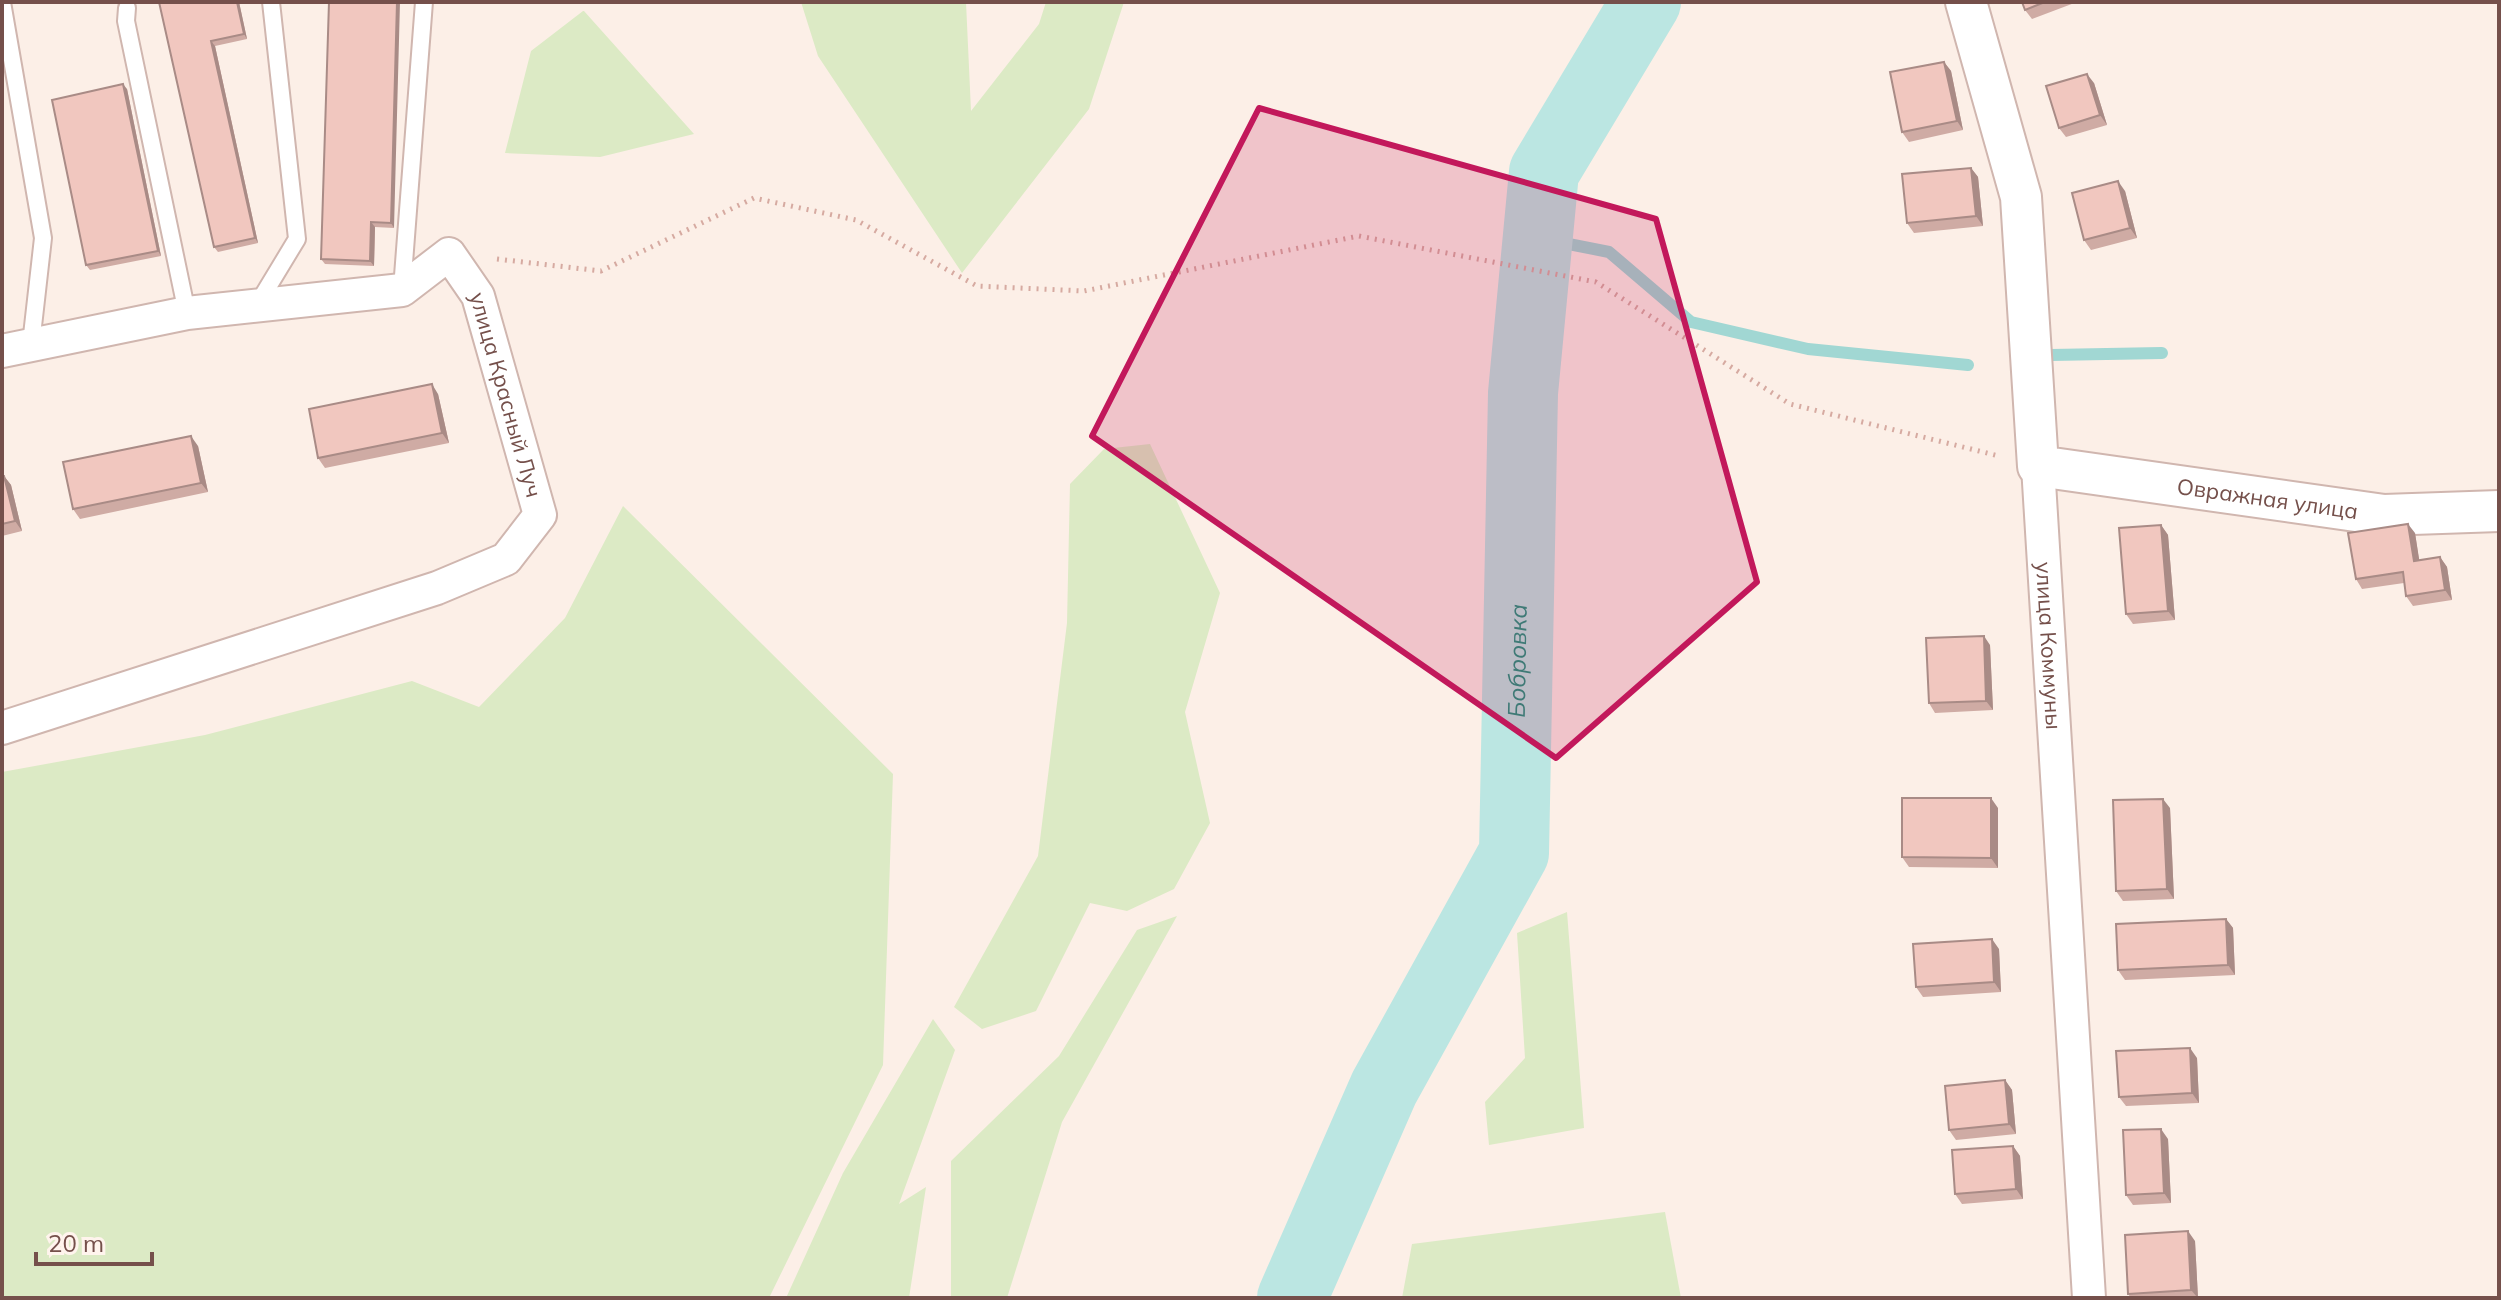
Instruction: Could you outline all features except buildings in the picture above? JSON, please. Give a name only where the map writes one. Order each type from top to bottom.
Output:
[{"type":"street","name":"улица Коммуны","points":[[1966,2],[2021,197],[2089,1298]]},
{"type":"street","points":[[16,347],[187,313],[402,290],[449,254]]},
{"type":"street","name":"улица Красный Луч","points":[[2,728],[437,588],[506,559],[540,515],[478,296],[449,254]]},
{"type":"street","name":"Овражная улица","points":[[2038,466],[2384,515],[2499,511]]},
{"type":"lane","points":[[2,2],[43,238],[16,347]]},
{"type":"lane","points":[[257,305],[297,239],[271,2]]},
{"type":"lane","points":[[402,290],[424,2]]},
{"type":"lane","points":[[125,4],[187,313]]},
{"type":"path","points":[[449,254],[601,271],[754,198],[856,220],[977,286],[1084,291],[1359,236],[1596,282],[1790,404],[2038,466]]},
{"type":"highlighted area","points":[[1259,108],[1656,219],[1757,582],[1556,758],[1092,436]]},
{"type":"green space","points":[[801,2],[966,2],[971,111],[1039,24],[1046,2],[1124,2],[1089,109],[962,273],[818,56]]},
{"type":"green space","points":[[583,11],[694,134],[600,157],[505,153],[531,51]]},
{"type":"green space","points":[[1150,444],[1220,593],[1185,712],[1210,823],[1174,889],[1127,911],[1090,903],[1036,1011],[982,1029],[954,1007],[1038,856],[1067,623],[1070,484],[1104,449]]},
{"type":"green space","points":[[623,506],[893,774],[883,1065],[769,1298],[2,1298],[2,772],[205,735],[412,681],[479,707],[565,618]]},
{"type":"green space","points":[[1567,912],[1584,1128],[1489,1145],[1485,1102],[1525,1058],[1517,933]]},
{"type":"green space","points":[[1177,916],[1062,1122],[1007,1298],[951,1298],[951,1161],[1059,1056],[1137,930]]},
{"type":"green space","points":[[933,1019],[955,1050],[899,1204],[926,1187],[909,1298],[786,1298],[843,1173]]},
{"type":"green space","points":[[1665,1212],[1681,1298],[1402,1298],[1412,1244]]},
{"type":"waterway","name":"Бобровка","points":[[1292,1298],[1384,1088],[1514,853],[1523,393],[1544,172],[1646,2]]},
{"type":"waterway","points":[[1538,238],[1609,252],[1691,322],[1808,349],[1968,365]]},
{"type":"waterway","points":[[2051,355],[2162,353]]}]
